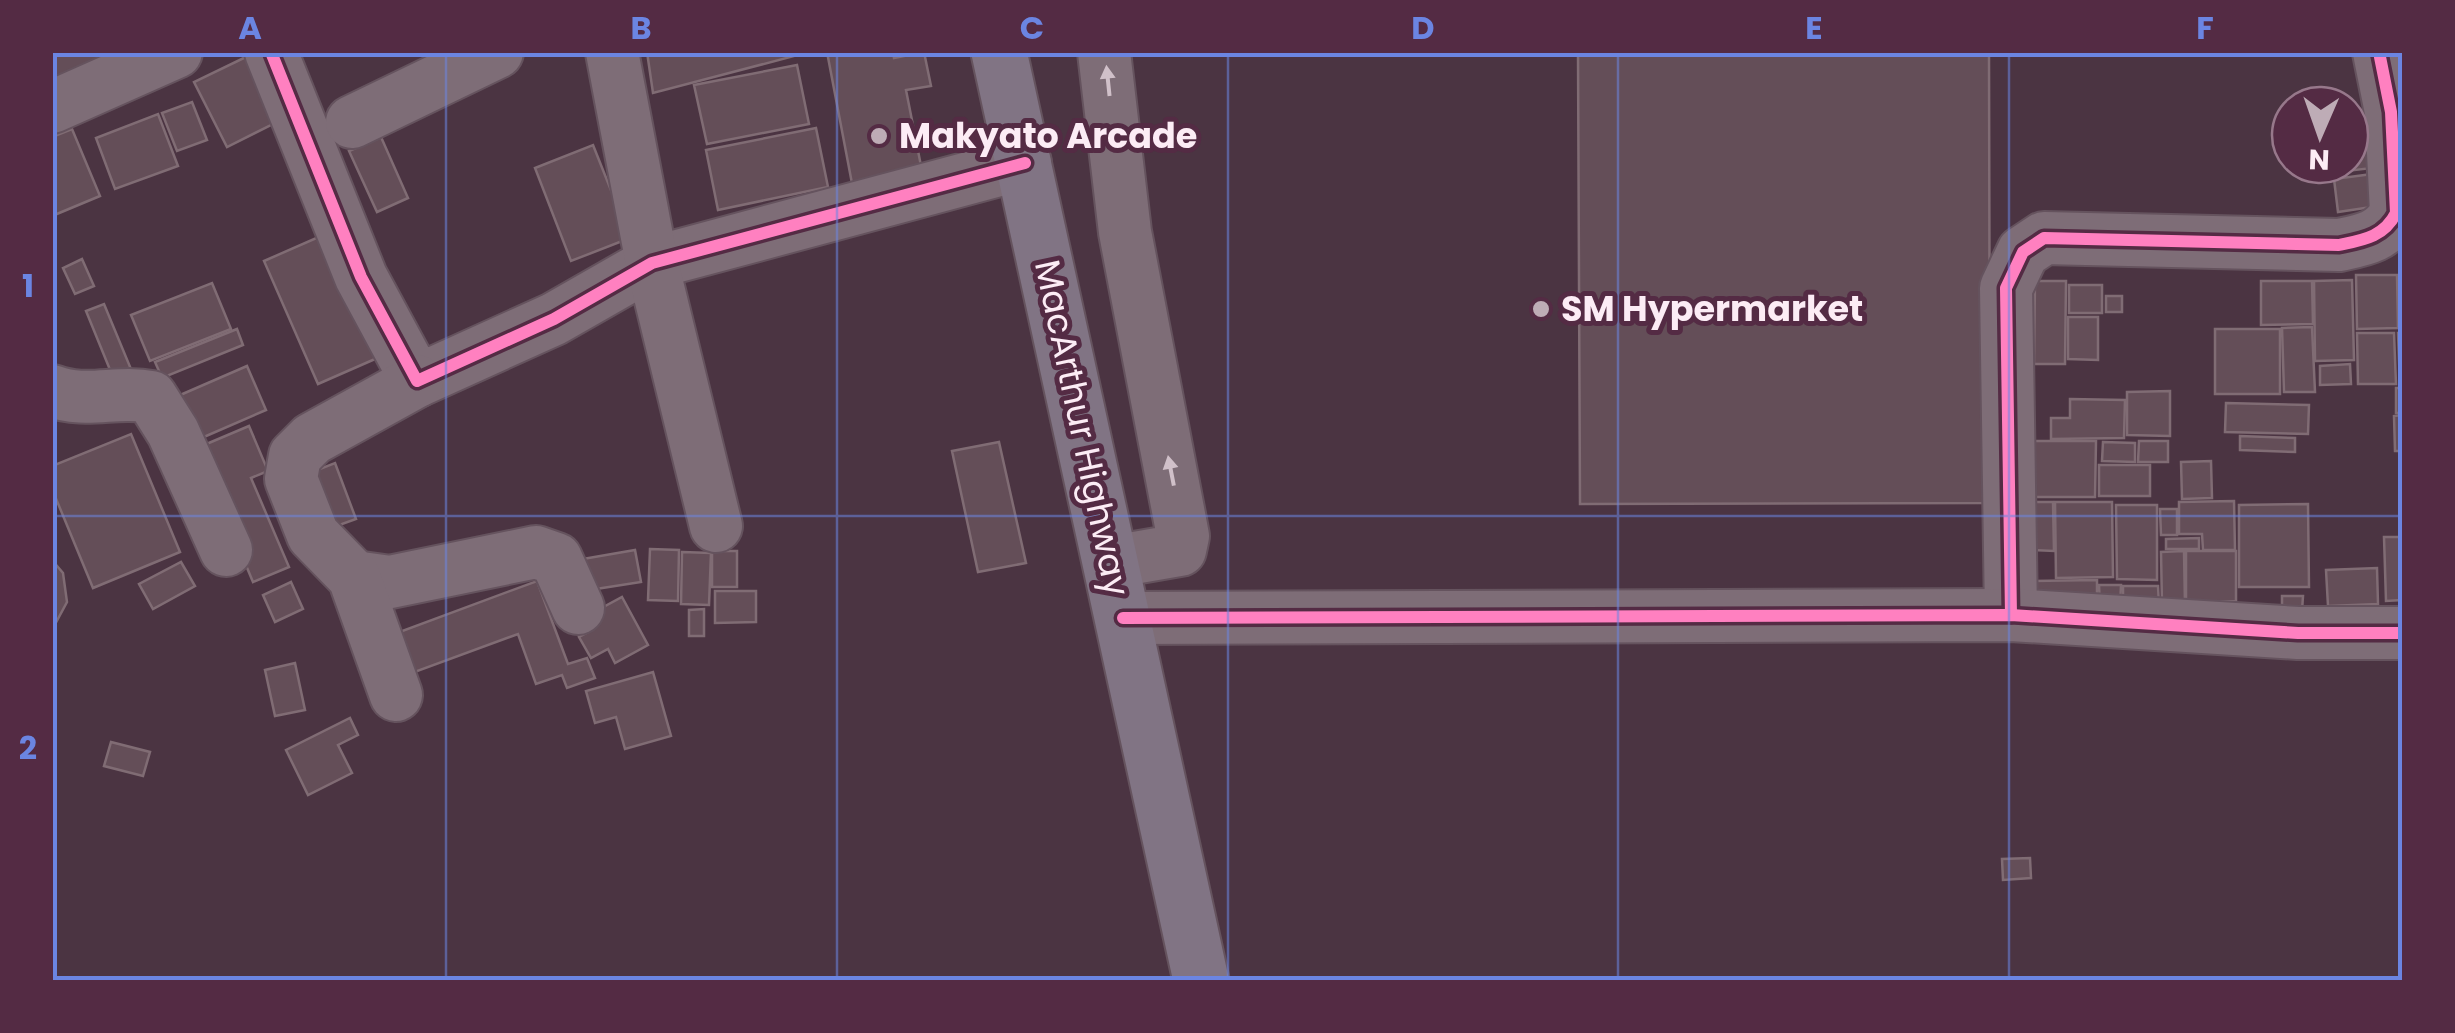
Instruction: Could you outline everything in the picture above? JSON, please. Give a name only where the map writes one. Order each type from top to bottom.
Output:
[{"type":"highway","name":"MacArthur Highway","points":[[999,52],[1201,980]]},
{"type":"street","points":[[52,107],[176,52]]},
{"type":"street","points":[[271,52],[361,277],[417,381]]},
{"type":"street","points":[[352,122],[497,52]]},
{"type":"street","points":[[612,52],[652,262],[716,526]]},
{"type":"street","points":[[1104,52],[1124,232],[1184,536],[1180,550],[1111,562]]},
{"type":"street","points":[[2011,615],[2006,288],[2023,252],[2044,238],[2339,244],[2371,238],[2390,225],[2396,213],[2397,111],[2379,52]]},
{"type":"street","points":[[396,695],[354,577],[313,534],[292,479],[295,456],[312,439],[417,381],[554,319],[652,262],[1024,163]]},
{"type":"street","points":[[52,392],[78,399],[126,392],[151,397],[173,432],[226,550]]},
{"type":"street","points":[[354,577],[390,582],[536,552],[556,560],[578,608]]},
{"type":"street","points":[[1124,618],[2011,615],[2298,633],[2394,645]]},
{"type":"building","points":[[52,52],[129,52],[52,86]]},
{"type":"building","points":[[647,52],[797,52],[798,55],[653,93]]},
{"type":"building","name":"Makyato Arcade","points":[[827,52],[893,52],[894,58],[924,52],[931,86],[906,90],[924,181],[854,194]]},
{"type":"building","points":[[1578,52],[1989,52],[1990,503],[1580,504]]},
{"type":"building","points":[[250,55],[283,119],[227,147],[194,82]]},
{"type":"building","points":[[797,65],[809,124],[707,144],[694,85]]},
{"type":"building","points":[[192,102],[207,140],[177,151],[162,113]]},
{"type":"building","points":[[158,114],[178,166],[115,189],[96,138]]},
{"type":"building","points":[[816,128],[828,187],[718,210],[706,150]]},
{"type":"building","points":[[72,129],[100,196],[52,216],[52,137]]},
{"type":"building","points":[[2376,129],[2381,167],[2370,168],[2370,130]]},
{"type":"building","points":[[381,137],[408,198],[377,212],[349,151]]},
{"type":"building","points":[[593,145],[630,238],[571,261],[535,168]]},
{"type":"building","points":[[2380,173],[2385,205],[2338,212],[2335,185],[2370,185],[2370,174]]},
{"type":"building","points":[[337,229],[391,352],[318,384],[264,261]]},
{"type":"building","points":[[82,259],[94,286],[75,294],[63,268]]},
{"type":"building","points":[[2356,275],[2397,275],[2398,328],[2357,329]]},
{"type":"building","points":[[2352,280],[2354,360],[2315,361],[2314,281]]},
{"type":"building","points":[[2035,281],[2066,281],[2065,364],[2034,364]]},
{"type":"building","points":[[2261,281],[2312,281],[2313,324],[2261,325]]},
{"type":"building","points":[[212,283],[231,329],[150,361],[131,315]]},
{"type":"building","points":[[2069,285],[2102,285],[2102,313],[2069,313]]},
{"type":"building","points":[[2106,296],[2122,296],[2122,312],[2106,312]]},
{"type":"building","points":[[104,304],[133,374],[115,382],[86,311]]},
{"type":"building","points":[[2068,317],[2098,317],[2098,360],[2068,359]]},
{"type":"building","points":[[2312,327],[2315,392],[2284,392],[2282,328]]},
{"type":"building","points":[[237,329],[243,345],[162,378],[155,362]]},
{"type":"building","points":[[2215,329],[2280,329],[2280,394],[2215,394]]},
{"type":"building","points":[[2357,333],[2394,333],[2396,384],[2358,384]]},
{"type":"building","points":[[2398,333],[2402,333],[2400,386]]},
{"type":"building","points":[[2350,364],[2351,384],[2320,385],[2320,366]]},
{"type":"building","points":[[247,366],[266,410],[190,443],[171,399]]},
{"type":"building","points":[[2396,388],[2402,388],[2402,413],[2396,413]]},
{"type":"building","points":[[2170,391],[2170,436],[2127,435],[2127,392]]},
{"type":"building","points":[[2070,399],[2125,400],[2124,438],[2051,439],[2051,418],[2070,418]]},
{"type":"building","points":[[2226,403],[2309,405],[2308,434],[2225,432]]},
{"type":"building","points":[[2402,415],[2402,451],[2395,451],[2394,416]]},
{"type":"building","points":[[249,426],[268,471],[251,478],[289,567],[253,582],[197,448]]},
{"type":"building","points":[[131,434],[180,552],[93,588],[52,489],[52,466]]},
{"type":"building","points":[[2240,436],[2295,438],[2295,452],[2240,450]]},
{"type":"building","points":[[2034,441],[2096,441],[2095,497],[2033,497]]},
{"type":"building","points":[[2139,441],[2168,441],[2168,462],[2138,462]]},
{"type":"building","points":[[999,442],[1026,563],[978,572],[952,451]]},
{"type":"building","points":[[2103,442],[2135,443],[2135,462],[2102,461]]},
{"type":"building","points":[[2211,461],[2212,498],[2182,499],[2181,462]]},
{"type":"building","points":[[335,463],[356,519],[320,532],[299,477]]},
{"type":"building","points":[[2099,465],[2150,465],[2150,496],[2099,496]]},
{"type":"building","points":[[2234,501],[2235,550],[2203,550],[2202,534],[2179,534],[2179,502]]},
{"type":"building","points":[[2032,502],[2053,502],[2054,551],[2032,550]]},
{"type":"building","points":[[2055,502],[2112,502],[2113,577],[2056,578]]},
{"type":"building","points":[[2308,504],[2309,587],[2239,587],[2239,505]]},
{"type":"building","points":[[2116,505],[2157,505],[2157,580],[2117,579]]},
{"type":"building","points":[[2160,509],[2177,509],[2177,535],[2161,535]]},
{"type":"building","points":[[2384,537],[2402,537],[2402,600],[2386,601]]},
{"type":"building","points":[[2199,538],[2199,549],[2166,549],[2166,539]]},
{"type":"building","points":[[650,549],[679,550],[678,601],[648,600]]},
{"type":"building","points":[[635,550],[641,582],[583,591],[577,560]]},
{"type":"building","points":[[712,551],[737,551],[737,587],[712,587]]},
{"type":"building","points":[[2184,551],[2185,605],[2162,605],[2161,552]]},
{"type":"building","points":[[2186,551],[2236,551],[2236,601],[2186,602]]},
{"type":"building","points":[[682,552],[711,553],[709,605],[681,604]]},
{"type":"building","points":[[52,560],[63,573],[67,602],[52,630]]},
{"type":"building","points":[[181,562],[195,586],[153,609],[139,584]]},
{"type":"building","points":[[2377,568],[2378,604],[2328,606],[2326,570]]},
{"type":"building","points":[[2097,580],[2097,605],[2032,606],[2032,581]]},
{"type":"building","points":[[537,581],[568,664],[587,658],[595,678],[567,688],[562,675],[536,684],[518,634],[393,680],[378,640]]},
{"type":"building","points":[[291,582],[303,609],[275,622],[263,595]]},
{"type":"building","points":[[2099,585],[2121,585],[2120,606],[2100,606]]},
{"type":"building","points":[[2123,586],[2158,586],[2159,606],[2123,606]]},
{"type":"building","points":[[715,591],[756,591],[756,622],[715,623]]},
{"type":"building","points":[[2282,596],[2303,596],[2302,611],[2282,612]]},
{"type":"building","points":[[622,597],[648,645],[615,663],[608,649],[591,658],[579,637],[592,630],[585,617]]},
{"type":"building","points":[[704,609],[704,636],[689,636],[689,610]]},
{"type":"building","points":[[295,663],[305,710],[275,716],[265,670]]},
{"type":"building","points":[[653,672],[671,736],[625,749],[616,717],[595,723],[586,691]]},
{"type":"building","points":[[350,718],[358,735],[338,745],[352,773],[308,795],[286,750]]},
{"type":"building","points":[[111,742],[150,752],[143,776],[104,766]]},
{"type":"building","points":[[2030,858],[2031,878],[2003,880],[2002,859]]},
{"type":"cycle path","points":[[271,52],[361,277],[417,381],[554,319],[652,263],[1025,163]]},
{"type":"cycle path","points":[[2011,615],[2006,288],[2023,252],[2044,238],[2339,245],[2379,232],[2396,213],[2391,112],[2379,52]]},
{"type":"cycle path","points":[[1123,618],[2011,615],[2298,633],[2402,633]]},
{"type":"place","name":"Makyato Arcade","points":[[879,136]]},
{"type":"place","name":"SM Hypermarket","points":[[1541,309]]}]
